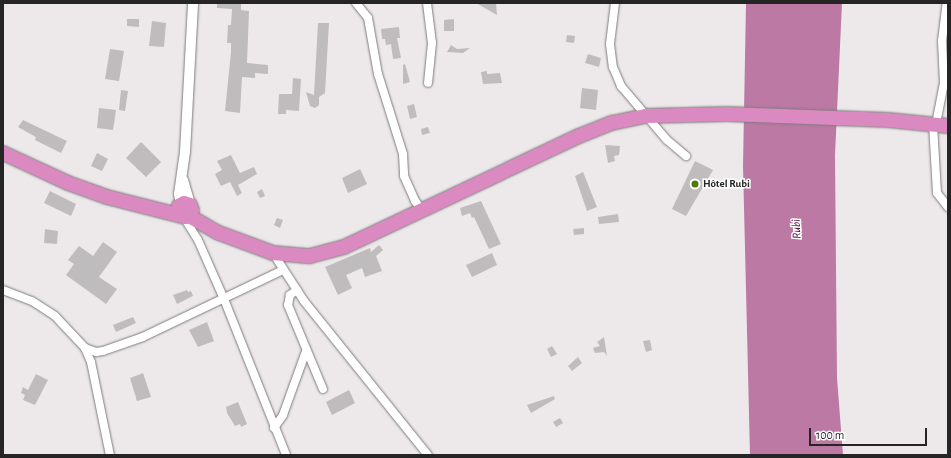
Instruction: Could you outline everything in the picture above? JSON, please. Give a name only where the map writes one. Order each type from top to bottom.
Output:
[{"type":"highway","points":[[3,153],[68,184],[147,208],[170,204],[184,210],[219,233],[273,253],[310,256],[327,253],[579,136],[612,123],[646,116],[727,114],[939,124]]},
{"type":"street","points":[[193,3],[183,180],[184,210],[224,299],[286,455]]},
{"type":"street","points":[[356,3],[368,18],[378,74],[404,158],[404,176],[415,201],[421,209]]},
{"type":"street","points":[[427,3],[432,43],[428,83]]},
{"type":"street","points":[[615,3],[610,44],[613,67],[621,86],[667,140],[686,156]]},
{"type":"street","points":[[947,3],[946,53],[939,124],[937,193],[948,207]]},
{"type":"street","points":[[273,253],[297,290],[428,455]]},
{"type":"street","points":[[85,348],[96,352],[142,337],[283,270]]},
{"type":"street","points":[[3,290],[32,301],[51,313],[85,348],[91,362],[110,455]]},
{"type":"street","points":[[297,290],[290,295],[288,305],[323,389]]},
{"type":"street","points":[[274,428],[283,415],[306,351]]},
{"type":"street","points":[[91,362],[96,352]]},
{"type":"water","name":"Rubi","points":[[746,3],[842,3],[835,155],[837,378],[843,455],[750,455],[743,166]]},
{"type":"building","points":[[217,3],[241,3],[241,10],[249,11],[247,63],[268,65],[268,74],[255,73],[255,78],[242,77],[240,113],[225,111],[231,52],[231,43],[227,43],[228,25],[231,25],[232,9],[217,8]]},
{"type":"building","points":[[476,3],[496,3],[497,15]]},
{"type":"building","points":[[127,19],[139,19],[139,27],[127,26]]},
{"type":"building","points":[[454,19],[454,31],[444,31],[444,20]]},
{"type":"building","points":[[152,21],[166,23],[164,47],[149,46]]},
{"type":"building","points":[[318,23],[329,23],[325,93],[319,97],[319,105],[315,108],[310,106],[306,92],[314,95]]},
{"type":"building","points":[[399,27],[400,38],[397,38],[401,58],[393,59],[391,44],[386,45],[385,39],[382,39],[381,29]]},
{"type":"building","points":[[567,35],[575,36],[574,43],[566,42]]},
{"type":"building","points":[[451,45],[457,49],[470,48],[463,53],[447,52]]},
{"type":"building","points":[[110,49],[124,51],[119,81],[105,79]]},
{"type":"building","points":[[588,54],[601,58],[599,67],[585,63]]},
{"type":"building","points":[[405,64],[410,82],[403,84],[403,65]]},
{"type":"building","points":[[487,71],[487,74],[500,73],[502,83],[483,84],[481,72]]},
{"type":"building","points":[[293,78],[301,79],[299,111],[286,110],[286,114],[278,114],[279,94],[292,94]]},
{"type":"building","points":[[582,88],[598,90],[596,110],[580,108]]},
{"type":"building","points":[[121,90],[128,91],[125,111],[119,110]]},
{"type":"building","points":[[414,104],[417,117],[410,119],[407,106]]},
{"type":"building","points":[[99,108],[116,110],[113,130],[97,128]]},
{"type":"building","points":[[23,120],[67,141],[61,153],[35,140],[36,137],[18,127]]},
{"type":"building","points":[[428,127],[430,133],[422,135],[421,129]]},
{"type":"building","points":[[141,142],[161,162],[146,177],[126,158]]},
{"type":"building","points":[[605,145],[620,146],[619,155],[614,156],[615,161],[608,163]]},
{"type":"building","points":[[97,153],[108,159],[102,171],[91,166]]},
{"type":"building","points":[[231,155],[240,173],[254,167],[257,174],[238,185],[242,193],[237,196],[230,182],[221,186],[215,174],[222,170],[217,161]]},
{"type":"building","points":[[695,161],[713,170],[686,216],[672,209]]},
{"type":"building","points":[[360,169],[367,184],[348,193],[342,178]]},
{"type":"building","points":[[583,172],[597,207],[587,211],[575,176]]},
{"type":"building","points":[[262,189],[265,196],[260,198],[257,192]]},
{"type":"building","points":[[50,191],[76,204],[71,216],[44,203]]},
{"type":"building","points":[[481,201],[501,244],[489,249],[474,217],[472,218],[470,213],[462,216],[460,208]]},
{"type":"building","points":[[618,214],[619,222],[599,224],[598,217]]},
{"type":"building","points":[[277,218],[283,220],[280,228],[274,225]]},
{"type":"building","points":[[584,228],[584,234],[574,235],[573,229]]},
{"type":"building","points":[[45,229],[58,231],[57,244],[44,243]]},
{"type":"building","points":[[103,242],[117,252],[99,277],[117,289],[106,304],[66,275],[74,264],[68,260],[79,246],[93,256]]},
{"type":"building","points":[[379,245],[383,250],[376,256],[382,271],[365,277],[362,268],[346,275],[352,288],[338,295],[325,267],[370,248],[371,252]]},
{"type":"building","points":[[492,253],[497,265],[472,277],[466,265]]},
{"type":"building","points":[[187,290],[188,292],[191,291],[193,296],[177,304],[173,295]]},
{"type":"building","points":[[133,317],[136,323],[116,332],[113,325]]},
{"type":"building","points":[[207,322],[214,341],[198,347],[189,330]]},
{"type":"building","points":[[604,337],[607,356],[604,352],[595,353],[593,348],[600,346],[597,342]]},
{"type":"building","points":[[650,340],[652,350],[646,352],[643,341]]},
{"type":"building","points":[[552,346],[557,354],[551,357],[547,349]]},
{"type":"building","points":[[578,357],[582,363],[572,371],[568,366]]},
{"type":"building","points":[[143,373],[151,397],[137,401],[130,378]]},
{"type":"building","points":[[36,374],[48,380],[35,405],[23,400],[25,395],[21,393],[23,387],[28,390]]},
{"type":"building","points":[[349,390],[355,403],[332,415],[326,402]]},
{"type":"building","points":[[554,396],[555,399],[531,413],[527,405]]},
{"type":"building","points":[[238,402],[247,424],[241,427],[240,424],[235,426],[227,413],[226,407]]},
{"type":"building","points":[[560,418],[563,423],[556,427],[553,422]]},
{"type":"place","name":"Hôtel Rubi","points":[[695,184]]}]
